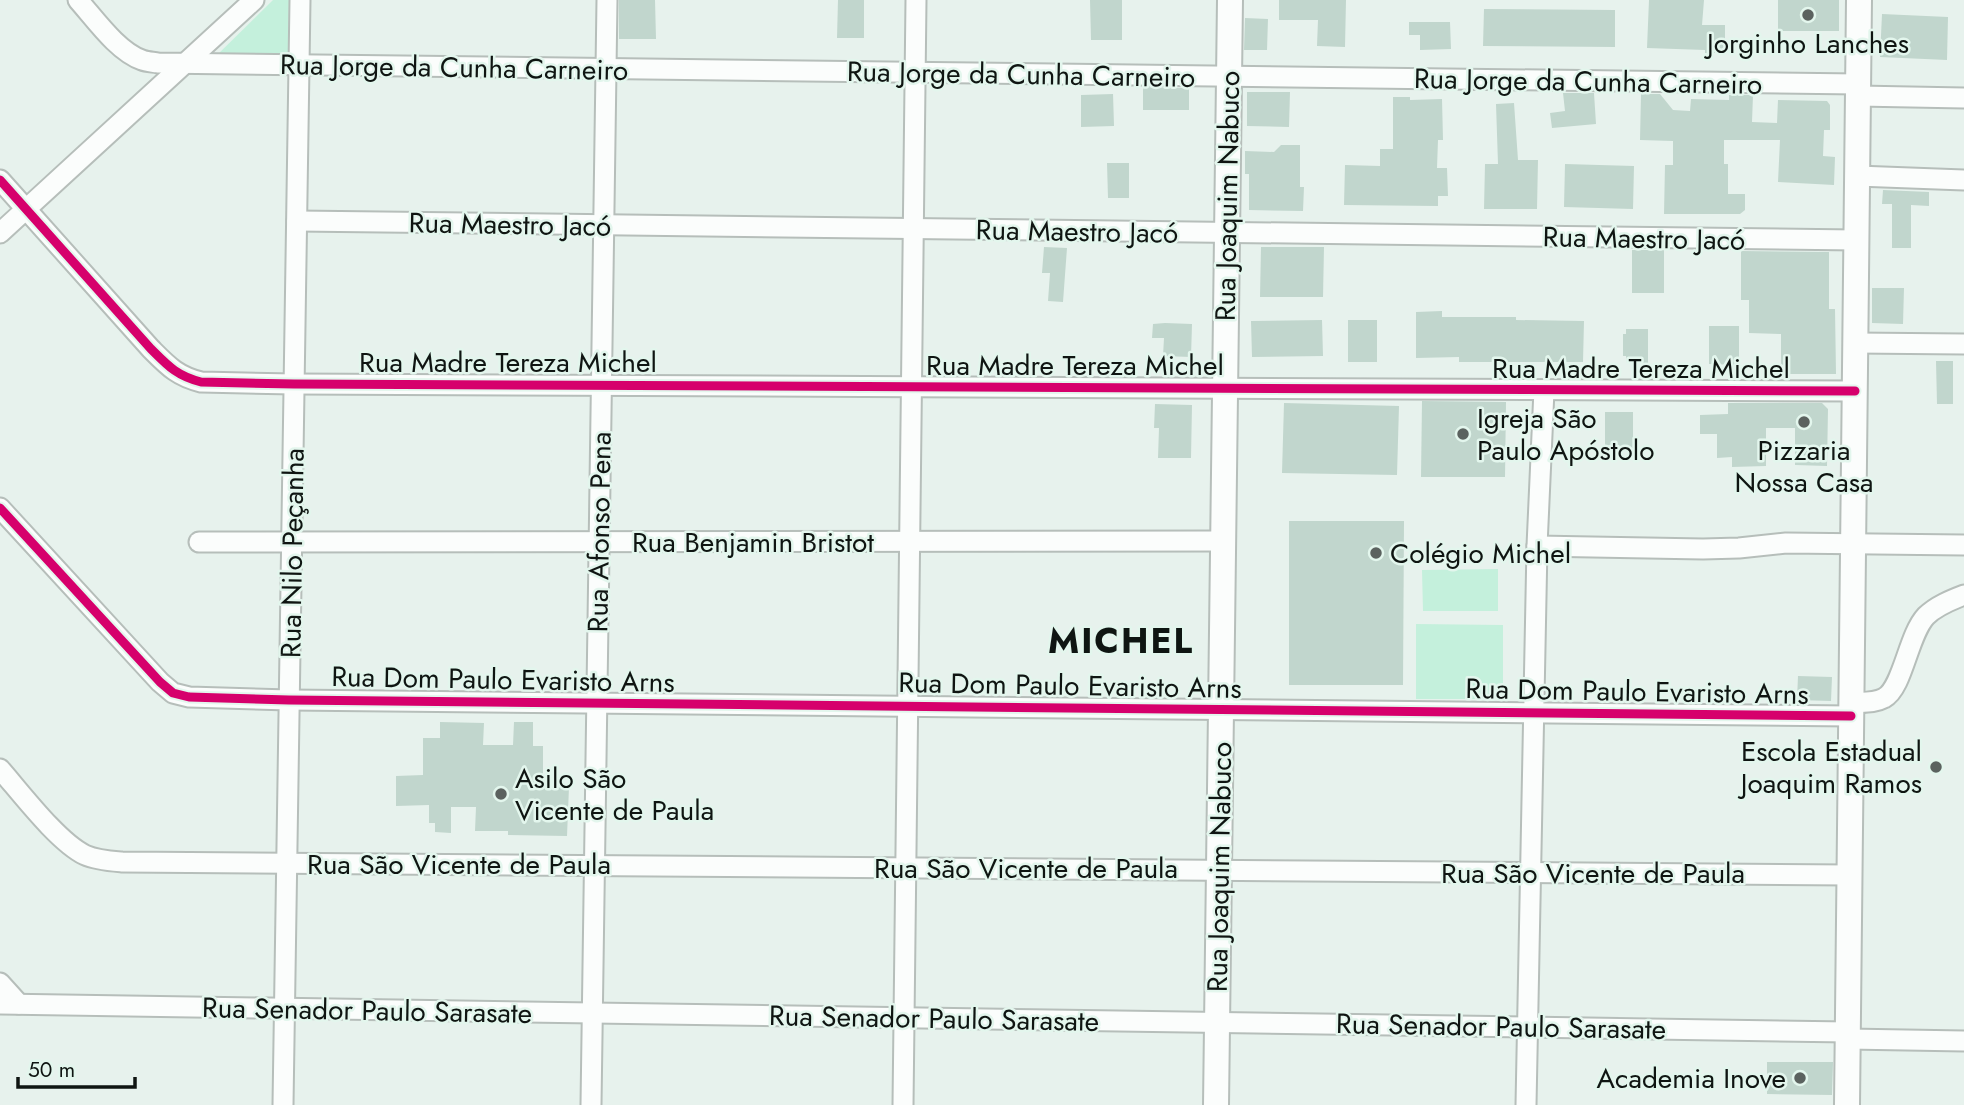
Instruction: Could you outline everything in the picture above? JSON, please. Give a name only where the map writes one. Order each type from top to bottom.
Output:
[{"type":"main road","name":"Rua Joaquim Nabuco","points":[[1216,1105],[1230,0]]},
{"type":"main road","points":[[1847,1105],[1858,0]]},
{"type":"street","name":"Rua Jorge da Cunha Carneiro","points":[[78,0],[118,45],[131,55],[144,61],[185,64],[1229,76],[1858,90],[1964,98]]},
{"type":"street","points":[[0,233],[254,0]]},
{"type":"street","name":"Rua Nilo Peçanha","points":[[283,1105],[300,0]]},
{"type":"street","name":"Rua Afonso Pena","points":[[591,1105],[607,0]]},
{"type":"street","points":[[903,1105],[916,0]]},
{"type":"street","points":[[1857,176],[1964,180]]},
{"type":"street","name":"Rua Madre Tereza Michel","points":[[0,180],[151,349],[176,373],[201,382],[1854,391]]},
{"type":"street","name":"Rua Maestro Jacó","points":[[297,221],[1856,240]]},
{"type":"street","points":[[1855,342],[1964,344]]},
{"type":"street","points":[[1526,1105],[1537,546],[1545,390]]},
{"type":"street","name":"Rua Dom Paulo Evaristo Arns","points":[[0,508],[160,682],[173,692],[189,697],[208,698],[1534,713],[1851,709],[1886,697],[1895,686],[1913,637],[1926,616],[1947,601],[1964,595]]},
{"type":"street","name":"Rua Benjamin Bristot","points":[[199,542],[1223,541]]},
{"type":"street","points":[[1537,546],[1703,549],[1786,543],[1964,545]]},
{"type":"street","name":"Rua São Vicente de Paula","points":[[0,769],[72,847],[85,855],[122,862],[1850,875]]},
{"type":"street","points":[[0,984],[10,1004]]},
{"type":"street","name":"Rua Senador Paulo Sarasate","points":[[10,1004],[1527,1027],[1964,1041]]},
{"type":"green space","points":[[273,0],[289,0],[288,62],[212,60]]},
{"type":"green space","points":[[1498,569],[1498,611],[1423,611],[1422,570]]},
{"type":"green space","points":[[1416,624],[1503,625],[1503,699],[1416,699]]},
{"type":"building","points":[[619,0],[655,0],[656,39],[619,39]]},
{"type":"building","points":[[838,0],[864,0],[864,38],[837,38]]},
{"type":"building","points":[[1090,0],[1122,0],[1122,40],[1091,40]]},
{"type":"building","points":[[1279,0],[1346,0],[1345,47],[1317,46],[1318,20],[1279,20]]},
{"type":"building","points":[[1649,0],[1704,0],[1702,25],[1725,25],[1725,53],[1647,48]]},
{"type":"building","name":"Jorginho Lanches","points":[[1778,0],[1839,0],[1839,31],[1778,31]]},
{"type":"building","points":[[1484,9],[1615,10],[1615,47],[1483,46]]},
{"type":"building","points":[[1882,14],[1948,17],[1947,60],[1880,57]]},
{"type":"building","points":[[1245,18],[1268,19],[1267,50],[1244,50]]},
{"type":"building","points":[[1409,22],[1450,22],[1451,49],[1420,50],[1420,35],[1409,35]]},
{"type":"building","points":[[1143,87],[1189,88],[1189,110],[1143,110]]},
{"type":"building","points":[[1247,92],[1290,92],[1289,127],[1247,126]]},
{"type":"building","points":[[1563,93],[1594,93],[1596,124],[1552,128],[1550,113],[1565,111]]},
{"type":"building","points":[[1113,94],[1114,126],[1081,127],[1081,95]]},
{"type":"building","points":[[1641,94],[1660,94],[1673,110],[1690,111],[1691,99],[1729,100],[1729,95],[1753,95],[1752,122],[1777,123],[1778,100],[1827,101],[1830,105],[1830,130],[1824,130],[1823,156],[1835,157],[1834,185],[1778,182],[1780,140],[1724,140],[1724,164],[1728,164],[1728,194],[1745,194],[1745,210],[1740,214],[1664,214],[1665,165],[1673,165],[1673,141],[1640,140]]},
{"type":"building","points":[[1393,97],[1410,97],[1410,100],[1442,99],[1443,140],[1438,140],[1437,168],[1447,168],[1448,196],[1438,196],[1438,206],[1344,205],[1345,165],[1380,166],[1380,149],[1393,149]]},
{"type":"building","points":[[1514,103],[1518,160],[1538,160],[1537,209],[1484,209],[1485,164],[1498,164],[1496,104]]},
{"type":"building","points":[[1281,145],[1300,145],[1303,211],[1249,210],[1249,174],[1245,174],[1245,151],[1274,152]]},
{"type":"building","points":[[1107,163],[1129,163],[1129,198],[1108,198]]},
{"type":"building","points":[[1565,164],[1634,166],[1633,209],[1564,207]]},
{"type":"building","points":[[1883,190],[1929,192],[1929,206],[1911,205],[1911,248],[1892,248],[1892,204],[1882,204]]},
{"type":"building","points":[[1044,247],[1067,248],[1063,302],[1048,301],[1050,273],[1042,273]]},
{"type":"building","points":[[1261,247],[1324,247],[1323,297],[1260,297]]},
{"type":"building","points":[[1632,250],[1664,250],[1664,293],[1632,293]]},
{"type":"building","points":[[1741,251],[1829,252],[1829,309],[1835,309],[1836,374],[1781,374],[1781,334],[1749,333],[1749,300],[1741,300]]},
{"type":"building","points":[[1872,288],[1904,288],[1903,324],[1872,323]]},
{"type":"building","points":[[1442,311],[1442,317],[1584,321],[1583,362],[1459,362],[1459,357],[1416,358],[1416,312]]},
{"type":"building","points":[[1322,320],[1323,356],[1252,357],[1251,321]]},
{"type":"building","points":[[1348,320],[1377,320],[1377,362],[1348,362]]},
{"type":"building","points":[[1153,324],[1192,324],[1191,357],[1163,356],[1164,338],[1152,338]]},
{"type":"building","points":[[1709,326],[1739,326],[1739,365],[1709,364]]},
{"type":"building","points":[[1626,329],[1648,329],[1648,363],[1627,363],[1626,356],[1623,356],[1623,334],[1626,334]]},
{"type":"building","points":[[1936,361],[1953,361],[1953,404],[1937,404]]},
{"type":"building","name":"Igreja São Paulo Apóstolo","points":[[1422,401],[1506,402],[1505,477],[1421,477]]},
{"type":"building","points":[[1284,403],[1399,406],[1397,475],[1282,473]]},
{"type":"building","points":[[1728,403],[1822,403],[1828,409],[1827,466],[1795,465],[1795,428],[1766,428],[1766,466],[1732,467],[1732,457],[1717,458],[1717,434],[1700,434],[1700,415],[1728,414]]},
{"type":"building","points":[[1155,404],[1192,405],[1191,458],[1158,458],[1159,428],[1154,428]]},
{"type":"building","points":[[1605,412],[1633,412],[1633,448],[1605,449]]},
{"type":"building","points":[[1289,521],[1404,521],[1403,685],[1289,685]]},
{"type":"building","points":[[1798,676],[1832,677],[1831,701],[1797,700]]},
{"type":"building","name":"Asilo São Vicente de Paula","points":[[440,722],[484,723],[483,745],[513,745],[514,722],[533,722],[533,746],[543,746],[543,786],[569,787],[567,836],[508,835],[508,831],[475,831],[476,807],[451,807],[451,833],[435,832],[435,823],[429,823],[429,805],[396,806],[396,776],[423,775],[423,738],[440,738]]},
{"type":"building","name":"Academia Inove","points":[[1767,1062],[1833,1062],[1832,1095],[1767,1094]]},
{"type":"cycle path","points":[[0,180],[151,349],[173,370],[201,382],[1855,391]]},
{"type":"cycle path","points":[[0,508],[160,682],[173,693],[189,697],[1851,716]]},
{"type":"place","name":"Jorginho Lanches","points":[[1808,15]]},
{"type":"place","name":"Pizzaria Nossa Casa","points":[[1804,422]]},
{"type":"place","name":"Igreja São Paulo Apóstolo","points":[[1463,434]]},
{"type":"place","name":"Colégio Michel","points":[[1376,553]]},
{"type":"place","name":"Escola Estadual Joaquim Ramos","points":[[1936,767]]},
{"type":"place","name":"Asilo São Vicente de Paula","points":[[501,794]]},
{"type":"place","name":"Academia Inove","points":[[1800,1078]]},
{"type":"district","name":"MICHEL","points":[[1121,641]]}]
